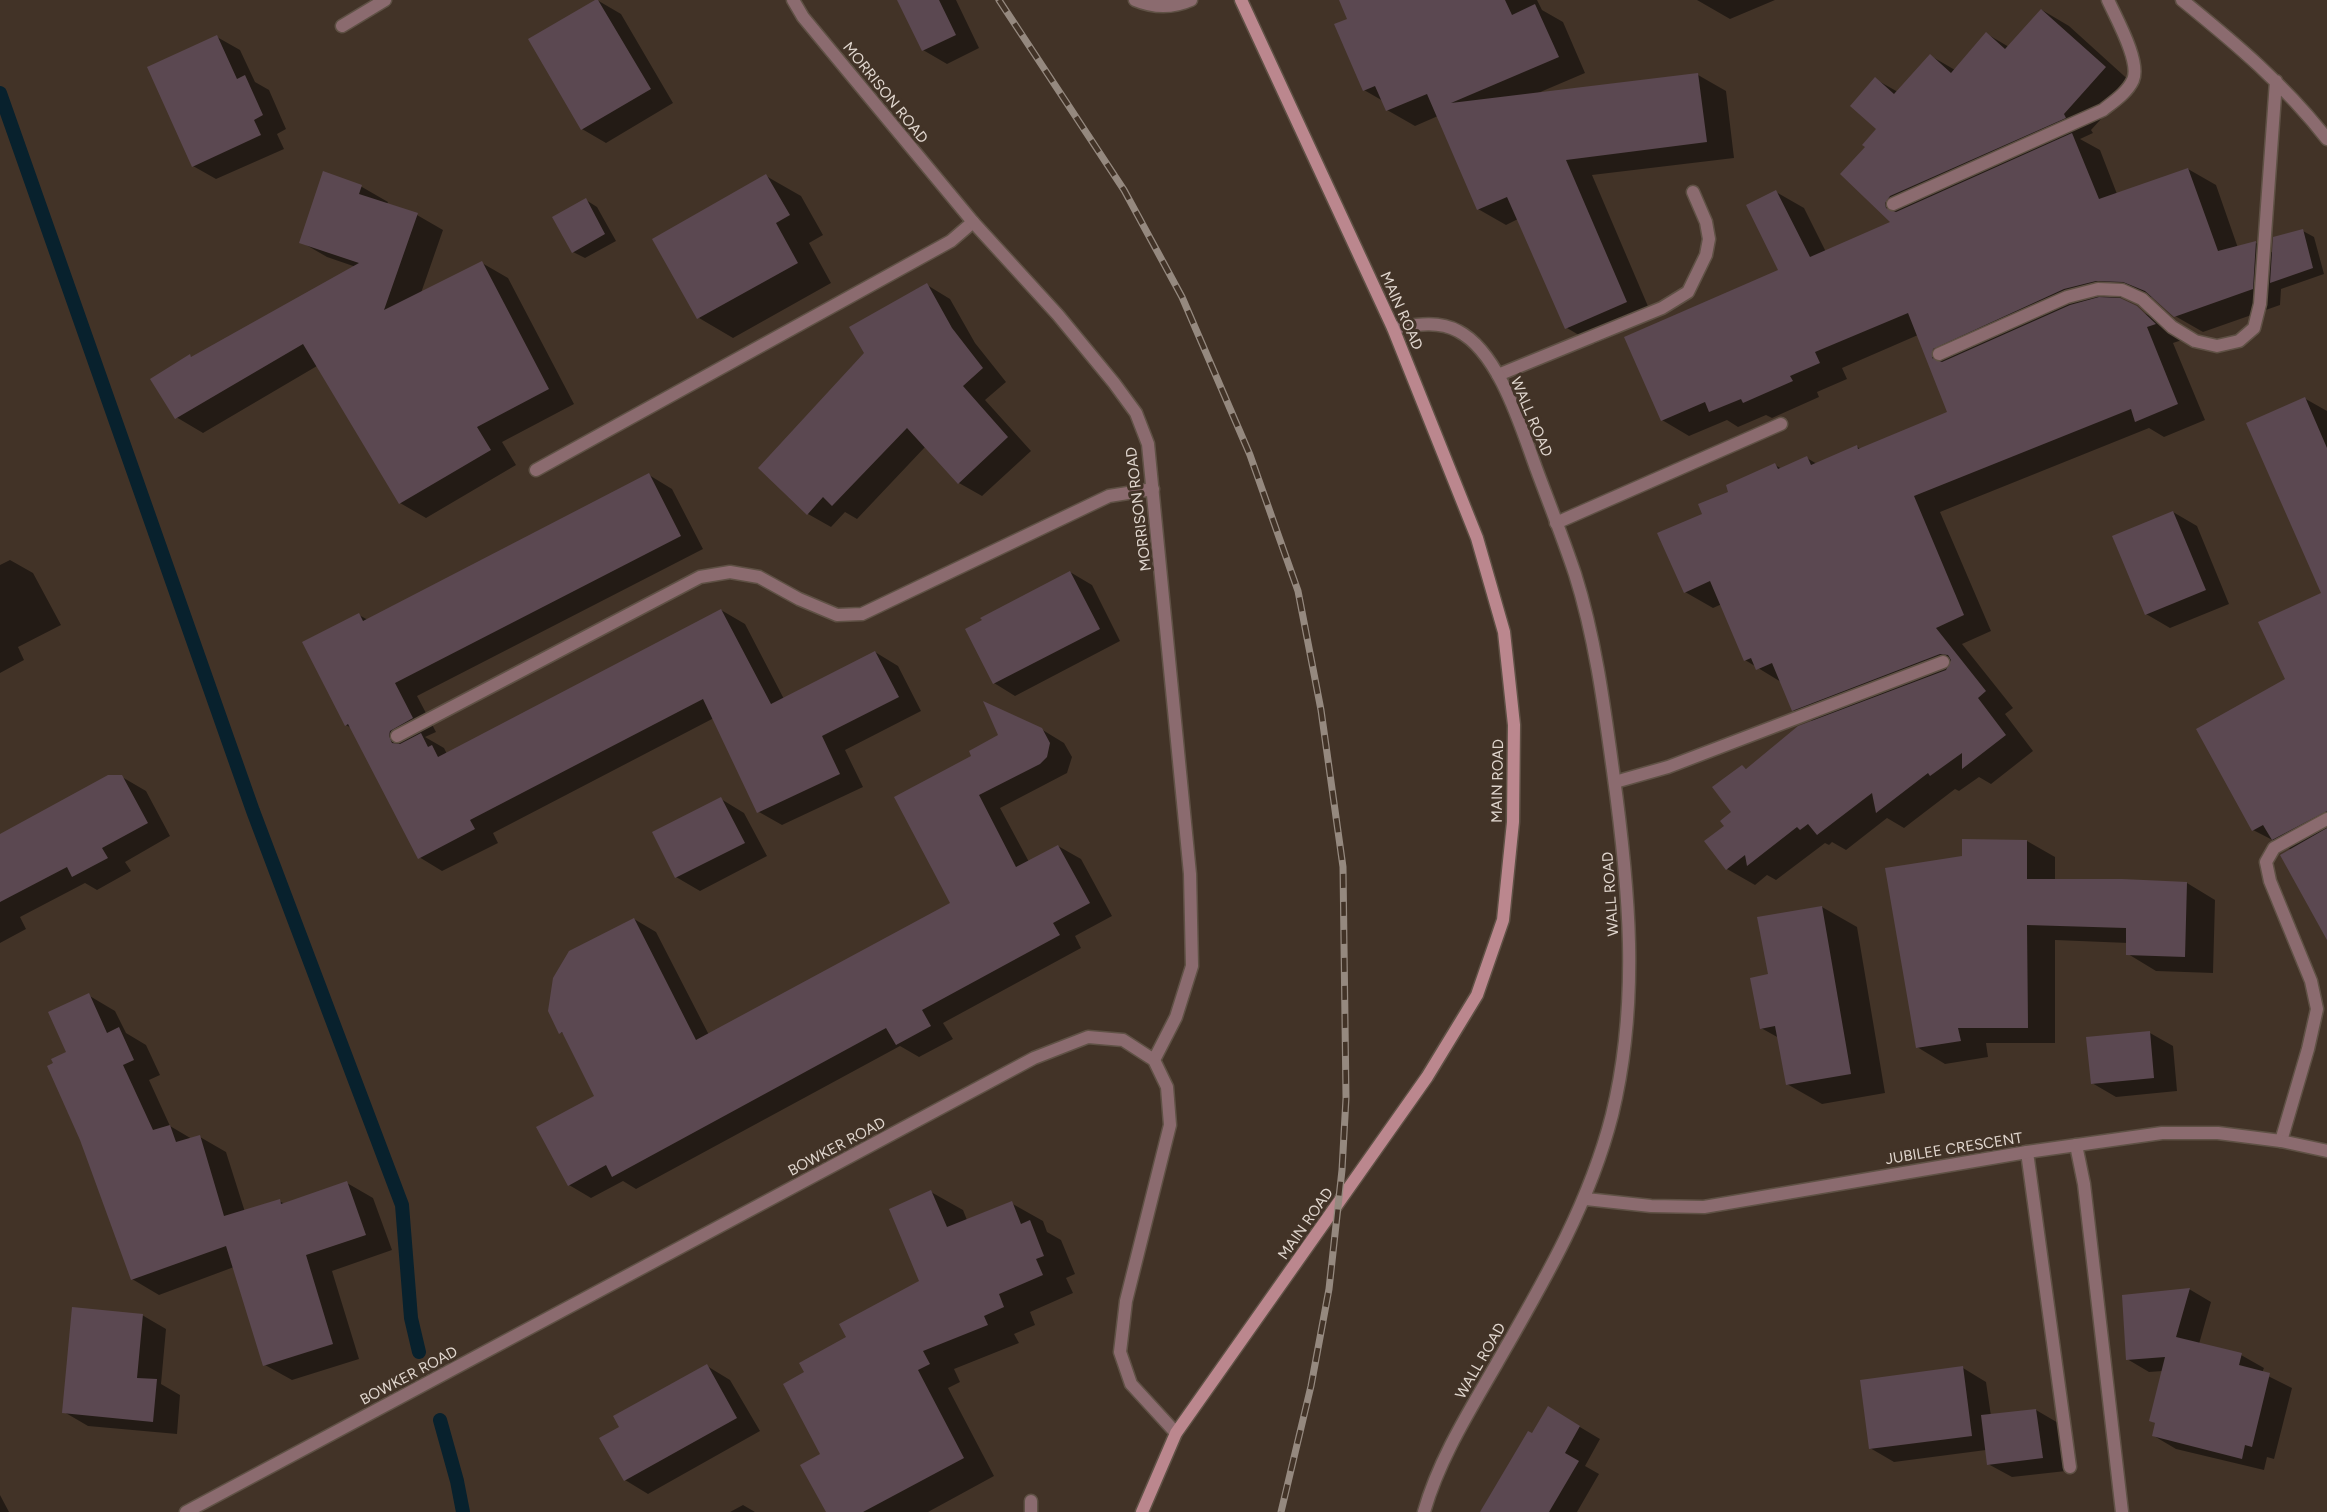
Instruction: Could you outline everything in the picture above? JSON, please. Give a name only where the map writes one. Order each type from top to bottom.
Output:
[{"type":"main road","name":"MAIN ROAD","points":[[1142,1512],[1176,1433],[1427,1077],[1477,994],[1503,920],[1513,822],[1514,725],[1504,632],[1477,538],[1393,328],[1241,0]]},
{"type":"street","points":[[342,26],[385,0]]},
{"type":"street","name":"MORRISON ROAD","points":[[793,0],[831,51],[973,222],[1058,315],[1136,413],[1148,444],[1190,874],[1192,966],[1176,1017],[1154,1060]]},
{"type":"street","points":[[1135,0],[1148,6],[1178,6],[1191,0]]},
{"type":"street","points":[[1893,204],[2103,111],[2124,92],[2133,79],[2134,65],[2108,0]]},
{"type":"street","points":[[2182,0],[2244,51],[2297,101],[2327,139]]},
{"type":"street","points":[[1939,354],[2067,297],[2098,288],[2122,290],[2142,299],[2172,327],[2195,341],[2217,346],[2239,341],[2254,328],[2260,304],[2276,81]]},
{"type":"street","points":[[1498,375],[1662,308],[1688,292],[1706,255],[1708,239],[1706,222],[1693,192]]},
{"type":"street","points":[[536,470],[951,241],[973,222]]},
{"type":"street","name":"WALL ROAD","points":[[1393,328],[1428,323],[1458,330],[1479,347],[1498,375],[1522,428],[1575,576],[1604,701],[1626,862],[1630,950],[1629,1014],[1622,1070],[1611,1120],[1586,1199],[1543,1284],[1458,1429],[1424,1512]]},
{"type":"street","points":[[1556,523],[1781,424]]},
{"type":"street","points":[[397,736],[700,577],[730,572],[759,577],[799,599],[837,615],[862,614],[1109,496],[1153,489]]},
{"type":"street","points":[[1615,782],[1668,767],[1943,662]]},
{"type":"street","points":[[2280,1140],[2308,1049],[2317,1009],[2311,981],[2270,881],[2266,862],[2274,848],[2327,819]]},
{"type":"street","name":"BOWKER ROAD","points":[[186,1512],[1034,1058],[1088,1037],[1123,1040],[1154,1060]]},
{"type":"street","points":[[1154,1060],[1167,1087],[1170,1125],[1126,1301],[1120,1353],[1131,1384],[1176,1433]]},
{"type":"street","name":"JUBILEE CRESCENT","points":[[1586,1199],[1651,1206],[1704,1207],[2027,1152],[2162,1133],[2218,1133],[2280,1140],[2327,1150]]},
{"type":"street","points":[[2076,1145],[2084,1184],[2122,1512]]},
{"type":"street","points":[[2027,1152],[2070,1467]]},
{"type":"building","points":[[598,0],[651,89],[581,130],[528,39]]},
{"type":"building","points":[[897,0],[939,0],[956,35],[922,51]]},
{"type":"building","points":[[1339,0],[1505,0],[1512,15],[1535,4],[1559,57],[1451,103],[1698,73],[1707,142],[1566,160],[1627,302],[1565,329],[1507,197],[1477,210],[1427,94],[1386,111],[1375,86],[1363,91],[1334,24],[1347,19]]},
{"type":"building","points":[[2041,9],[2106,67],[2064,114],[2066,118],[1890,196],[1885,203],[1886,208],[1896,212],[2072,133],[2099,199],[2188,168],[2218,251],[2256,241],[2253,289],[2174,317],[2145,291],[2123,282],[2096,281],[2064,289],[1933,349],[1932,358],[1942,362],[2070,305],[2099,297],[2120,298],[2137,306],[2156,324],[2147,327],[2178,404],[2135,422],[2131,409],[1914,496],[1964,615],[1936,628],[1986,691],[1978,698],[2006,735],[1962,769],[1962,753],[1930,776],[1928,773],[1876,813],[1872,793],[1817,835],[1808,824],[1800,830],[1797,827],[1747,866],[1745,855],[1726,870],[1704,841],[1724,826],[1720,821],[1731,812],[1712,787],[1742,765],[1746,769],[1798,726],[1946,670],[1951,660],[1948,655],[1940,654],[1792,711],[1772,663],[1756,670],[1751,658],[1744,661],[1710,581],[1684,593],[1657,533],[1702,514],[1698,504],[1728,492],[1726,485],[1775,463],[1778,469],[1807,456],[1811,465],[1857,445],[1858,449],[1947,412],[1908,313],[1815,352],[1820,363],[1790,376],[1793,381],[1743,403],[1741,399],[1709,412],[1705,402],[1661,421],[1624,337],[1778,270],[1746,205],[1776,190],[1810,257],[1890,222],[1840,174],[1865,147],[1862,145],[1876,129],[1850,106],[1875,77],[1894,94],[1930,54],[1951,73],[1986,32],[2005,49]]},
{"type":"building","points":[[217,35],[237,79],[245,75],[263,115],[254,120],[261,135],[192,167],[147,67]]},
{"type":"building","points":[[323,171],[362,185],[359,194],[418,213],[384,310],[482,261],[549,389],[477,427],[491,450],[399,504],[303,344],[175,419],[150,379],[190,354],[191,357],[359,263],[299,243]]},
{"type":"building","points":[[766,174],[790,215],[776,223],[798,263],[697,319],[652,239]]},
{"type":"building","points":[[586,198],[605,234],[572,253],[552,217]]},
{"type":"building","points":[[2303,229],[2313,268],[2270,283],[2273,237]]},
{"type":"building","points":[[927,283],[952,328],[983,368],[963,386],[1008,437],[958,484],[907,428],[832,506],[823,497],[807,515],[758,468],[864,353],[849,327]]},
{"type":"building","points":[[2305,397],[2327,448],[2327,811],[2272,840],[2263,825],[2252,831],[2196,729],[2285,679],[2258,622],[2321,593],[2246,423]]},
{"type":"building","points":[[649,473],[681,536],[395,683],[413,718],[390,731],[389,736],[392,743],[400,744],[421,733],[428,747],[432,745],[438,757],[721,609],[771,704],[875,651],[899,697],[822,736],[840,774],[757,813],[703,699],[470,820],[475,829],[418,859],[348,724],[345,726],[302,642],[359,613],[363,621]]},
{"type":"building","points":[[2173,511],[2206,590],[2145,615],[2112,536]]},
{"type":"building","points":[[1070,571],[1100,629],[993,684],[965,629],[982,620],[980,618]]},
{"type":"building","points":[[983,701],[1042,728],[1050,743],[1047,757],[1040,764],[979,795],[1016,867],[1058,845],[1090,903],[1053,923],[1060,935],[922,1010],[931,1026],[896,1045],[886,1028],[612,1177],[606,1165],[568,1186],[536,1127],[594,1096],[562,1032],[559,1034],[548,1011],[553,978],[569,951],[634,918],[696,1040],[950,903],[894,797],[971,756],[969,751],[998,735]]},
{"type":"building","points":[[108,775],[122,775],[148,823],[102,848],[108,858],[72,877],[67,867],[0,902],[0,834]]},
{"type":"building","points":[[721,797],[745,843],[675,878],[652,832]]},
{"type":"building","points":[[2327,828],[2327,940],[2280,855]]},
{"type":"building","points":[[1962,839],[2027,840],[2027,879],[2187,882],[2185,957],[2126,955],[2126,928],[2027,925],[2028,1028],[1958,1028],[1961,1041],[1916,1048],[1885,868],[1962,856]]},
{"type":"building","points":[[1822,906],[1851,1074],[1786,1085],[1775,1026],[1760,1029],[1750,978],[1768,974],[1757,917]]},
{"type":"building","points":[[89,993],[107,1033],[119,1027],[134,1060],[123,1065],[153,1130],[170,1125],[176,1142],[200,1135],[224,1216],[280,1199],[281,1204],[347,1181],[366,1235],[306,1255],[333,1344],[263,1366],[226,1246],[131,1280],[80,1140],[47,1066],[53,1063],[51,1059],[66,1052],[48,1012]]},
{"type":"building","points":[[2150,1031],[2154,1078],[2091,1084],[2086,1037]]},
{"type":"building","points":[[931,1190],[947,1227],[1012,1201],[1021,1224],[1030,1220],[1044,1256],[1036,1259],[1043,1275],[999,1294],[1004,1307],[984,1316],[988,1325],[923,1351],[930,1364],[918,1370],[964,1458],[863,1512],[826,1512],[800,1465],[820,1454],[783,1384],[804,1372],[799,1363],[846,1337],[839,1324],[919,1281],[889,1209]]},
{"type":"building","points":[[2190,1288],[2176,1337],[2242,1353],[2239,1365],[2270,1373],[2252,1447],[2245,1445],[2242,1459],[2152,1436],[2155,1423],[2149,1421],[2165,1357],[2126,1360],[2122,1295]]},
{"type":"building","points":[[72,1307],[143,1314],[137,1378],[157,1379],[153,1422],[62,1413]]},
{"type":"building","points":[[707,1364],[737,1418],[624,1481],[599,1438],[619,1427],[613,1416]]},
{"type":"building","points":[[1963,1366],[1972,1436],[1869,1449],[1860,1380]]},
{"type":"building","points":[[1548,1406],[1580,1426],[1565,1453],[1579,1461],[1549,1512],[1480,1512],[1528,1431],[1532,1433]]},
{"type":"building","points":[[2036,1409],[2043,1458],[1987,1465],[1981,1415]]},
{"type":"waterway","points":[[0,93],[253,811],[402,1205],[411,1318],[419,1352]]},
{"type":"waterway","points":[[440,1420],[463,1512]]},
{"type":"railway","points":[[999,0],[1124,190],[1182,297],[1250,455],[1298,591],[1321,710],[1343,867],[1346,1098],[1342,1170],[1329,1289],[1311,1386],[1281,1512]]}]
